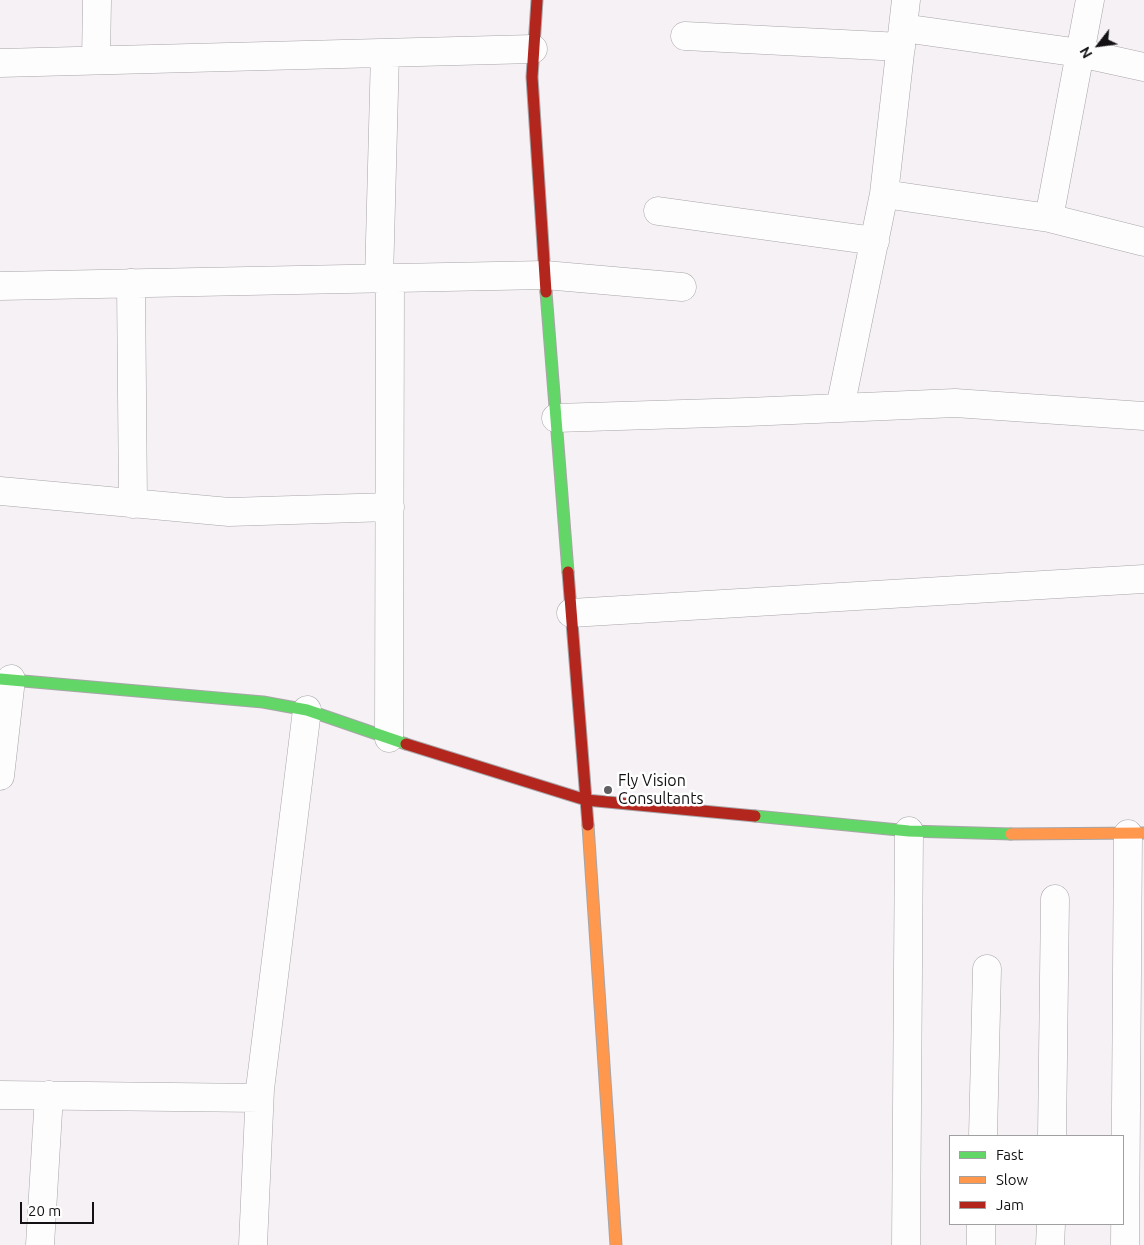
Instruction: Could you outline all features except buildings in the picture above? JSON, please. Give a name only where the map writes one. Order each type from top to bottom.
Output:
[{"type":"main road","points":[[536,0],[532,77],[545,276],[586,800],[616,1245]]},
{"type":"main road","points":[[6,679],[263,702],[307,710],[586,800],[909,831],[1042,835],[1136,833]]},
{"type":"street","points":[[96,60],[97,0]]},
{"type":"street","points":[[840,408],[884,194],[906,0]]},
{"type":"street","points":[[1049,218],[1090,0]]},
{"type":"street","points":[[685,36],[902,37],[1080,54],[1144,67]]},
{"type":"street","points":[[0,63],[533,49]]},
{"type":"street","points":[[385,53],[384,278],[390,507],[389,738]]},
{"type":"street","points":[[884,194],[1049,218],[1144,242]]},
{"type":"street","points":[[658,210],[875,241]]},
{"type":"street","points":[[0,286],[545,276],[682,287]]},
{"type":"street","points":[[131,284],[133,504]]},
{"type":"street","points":[[556,418],[955,403],[1144,416]]},
{"type":"street","points":[[0,491],[229,512],[390,507]]},
{"type":"street","points":[[571,613],[1144,579]]},
{"type":"street","points":[[0,776],[6,679]]},
{"type":"street","points":[[253,1245],[259,1098],[307,710]]},
{"type":"street","points":[[906,1245],[909,831]]},
{"type":"street","points":[[1131,1232],[1136,833]]},
{"type":"street","points":[[1052,1135],[1055,899]]},
{"type":"street","points":[[983,1135],[986,969]]},
{"type":"street","points":[[0,1095],[259,1098]]},
{"type":"street","points":[[40,1245],[49,1095]]},
{"type":"street","points":[[981,1225],[981,1245]]},
{"type":"street","points":[[1050,1245],[1051,1225]]},
{"type":"traffic: fast","points":[[546,292],[568,572]]},
{"type":"traffic: fast","points":[[0,679],[263,702],[307,710],[406,744]]},
{"type":"traffic: fast","points":[[755,816],[909,831],[1011,834]]},
{"type":"traffic: slow","points":[[588,825],[616,1245]]},
{"type":"traffic: slow","points":[[1011,834],[1144,833]]},
{"type":"traffic: jam","points":[[537,0],[532,77],[546,292]]},
{"type":"traffic: jam","points":[[568,572],[588,825]]},
{"type":"traffic: jam","points":[[406,744],[586,800],[755,816]]},
{"type":"place","name":"Fly Vision Consultants","points":[[608,790]]}]
